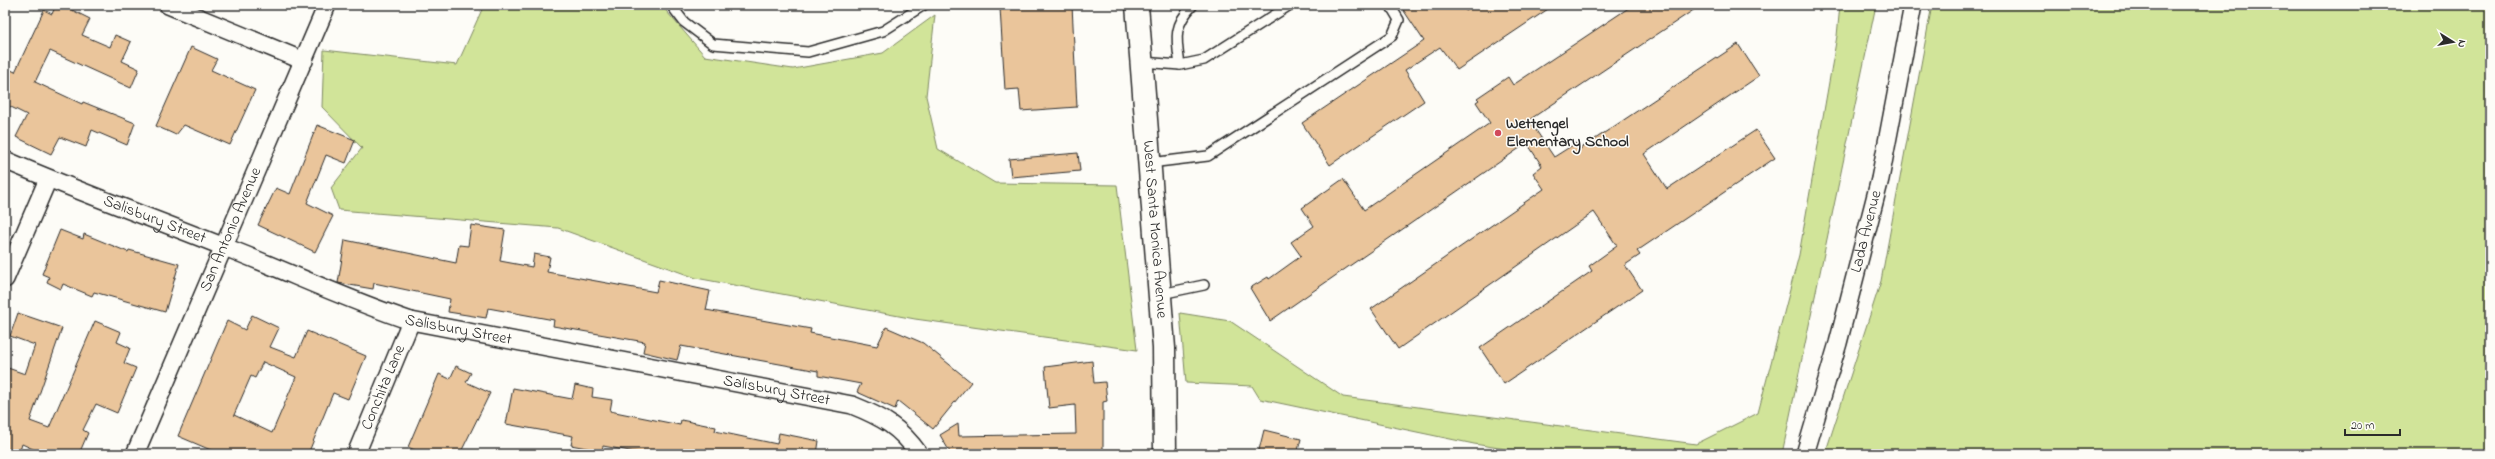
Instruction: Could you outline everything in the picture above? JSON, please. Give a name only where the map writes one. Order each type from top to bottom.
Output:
[{"type":"main road","name":"West Santa Monica Avenue","points":[[1137,5],[1161,294],[1165,378],[1165,454]]},
{"type":"street","points":[[168,5],[304,60]]},
{"type":"street","name":"San Antonio Avenue","points":[[135,454],[327,5]]},
{"type":"street","name":"Lada Avenue","points":[[1805,454],[1838,343],[1880,179],[1913,5]]},
{"type":"street","name":"Salisbury Street","points":[[5,160],[48,179],[223,246],[378,310],[411,321],[852,405],[883,418],[908,439],[919,454]]},
{"type":"street","points":[[5,279],[48,179]]},
{"type":"street","name":"Conchita Lane","points":[[356,454],[411,321]]},
{"type":"lane","points":[[671,5],[684,22],[713,44],[808,52],[883,31],[924,5]]},
{"type":"lane","points":[[1180,65],[1176,38],[1180,19],[1193,5]]},
{"type":"lane","points":[[1142,62],[1180,65],[1204,60],[1290,5]]},
{"type":"lane","points":[[1150,163],[1208,156],[1392,36],[1399,20],[1390,5]]},
{"type":"lane","points":[[1161,294],[1204,285]]},
{"type":"green space","points":[[484,5],[661,5],[705,56],[793,69],[883,53],[935,15],[926,96],[938,149],[995,183],[1117,185],[1137,350],[915,319],[696,278],[558,228],[339,210],[331,188],[362,148],[322,107],[324,50],[457,65]]},
{"type":"green space","points":[[1840,5],[1876,5],[1782,454],[1538,454],[1474,444],[1260,399],[1252,386],[1186,383],[1180,313],[1230,321],[1343,397],[1696,444],[1758,413],[1799,255],[1837,36]]},
{"type":"green space","points":[[1932,5],[2490,5],[2490,454],[1825,454],[1881,281]]},
{"type":"building","points":[[56,5],[62,5],[90,19],[82,35],[110,47],[115,35],[131,42],[122,61],[139,69],[131,88],[50,51],[35,82],[82,104],[83,102],[135,123],[127,145],[92,130],[86,147],[60,137],[51,154],[16,137],[27,115],[5,104],[5,67],[15,72],[44,10],[52,14]]},
{"type":"building","points":[[1072,5],[1077,107],[1021,111],[1019,89],[1005,90],[1000,8]]},
{"type":"building","points":[[1400,5],[1462,5],[1466,11],[1475,5],[1554,5],[1457,70],[1440,47],[1405,70],[1424,101],[1330,165],[1302,123],[1424,41]]},
{"type":"building","points":[[1633,5],[1701,5],[1529,120],[1554,157],[1576,143],[1580,149],[1738,44],[1759,76],[1644,154],[1667,189],[1756,130],[1775,158],[1637,251],[1640,255],[1625,265],[1642,290],[1504,384],[1480,348],[1592,271],[1589,266],[1617,246],[1594,212],[1398,349],[1371,309],[1544,189],[1533,173],[1542,166],[1527,143],[1270,321],[1250,288],[1268,277],[1269,279],[1301,256],[1291,242],[1314,226],[1302,208],[1343,179],[1364,210],[1490,123],[1476,102],[1479,100],[1477,98],[1508,77],[1513,85]]},
{"type":"building","points":[[191,47],[217,59],[211,70],[255,90],[230,145],[184,125],[176,135],[156,126]]},
{"type":"building","points":[[317,125],[355,140],[346,163],[326,155],[307,203],[333,216],[315,252],[258,225],[276,188],[290,194]]},
{"type":"building","points":[[1078,153],[1080,171],[1011,177],[1009,159]]},
{"type":"building","points":[[471,225],[505,230],[500,261],[532,267],[534,254],[550,257],[547,272],[656,292],[659,280],[710,291],[706,310],[811,329],[810,333],[877,346],[886,327],[923,343],[971,382],[933,429],[898,401],[895,409],[857,392],[861,384],[818,376],[818,371],[681,346],[677,360],[643,352],[645,342],[553,326],[554,320],[488,308],[486,318],[448,312],[450,299],[374,283],[373,289],[338,283],[345,240],[456,263],[459,245],[468,246]]},
{"type":"building","points":[[60,230],[83,239],[84,234],[128,252],[129,250],[179,264],[165,312],[94,292],[92,296],[63,284],[61,289],[47,282],[49,277],[42,274]]},
{"type":"building","points":[[18,313],[62,328],[30,421],[49,428],[95,321],[121,332],[117,342],[130,348],[124,363],[136,368],[117,413],[96,404],[83,430],[88,433],[79,454],[44,454],[22,444],[19,454],[5,451],[5,367],[25,374],[35,345],[10,336]]},
{"type":"building","points":[[252,315],[279,328],[270,347],[296,357],[307,331],[366,356],[348,399],[333,393],[308,454],[220,454],[178,436],[227,321],[245,330]],"holes":[[[263,362],[296,377],[272,433],[234,415],[251,376],[255,378]]]},
{"type":"building","points":[[1092,361],[1094,383],[1105,382],[1107,401],[1103,402],[1103,454],[951,454],[940,435],[958,424],[959,436],[1076,434],[1075,405],[1049,408],[1045,367]]},
{"type":"building","points":[[456,366],[471,373],[466,382],[490,393],[460,454],[423,454],[408,447],[439,374],[450,379]]},
{"type":"building","points":[[575,385],[593,389],[592,397],[612,400],[610,411],[680,425],[681,420],[716,427],[715,431],[777,444],[779,433],[819,441],[817,454],[646,454],[603,446],[602,451],[571,445],[573,436],[506,424],[513,388],[572,399]]},
{"type":"building","points":[[1264,430],[1301,439],[1297,454],[1258,454]]},
{"type":"place","name":"Wettengel Elementary School","points":[[1498,133]]}]
